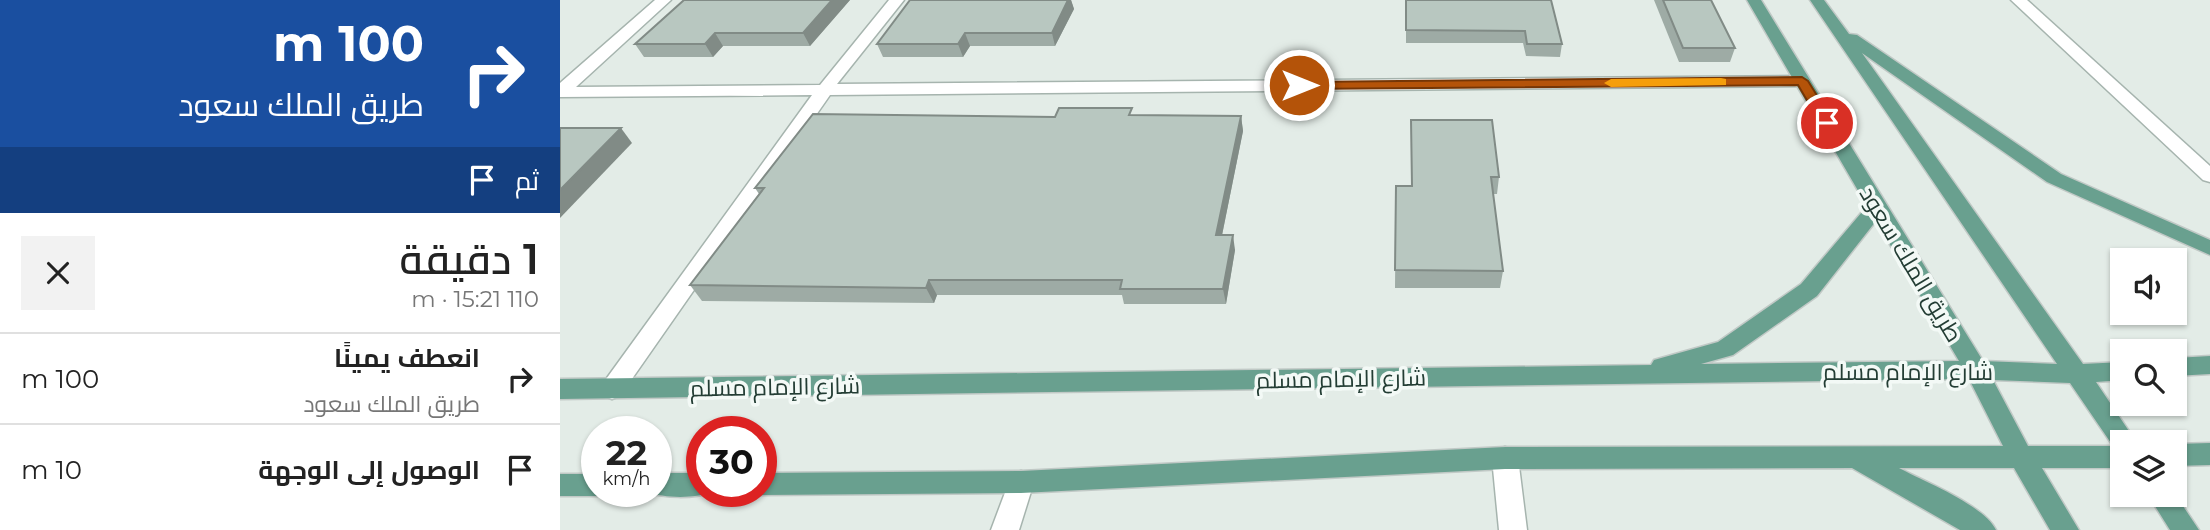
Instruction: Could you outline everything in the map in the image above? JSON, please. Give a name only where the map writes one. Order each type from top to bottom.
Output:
[{"type":"main road","name":"طريق الملك سعود","points":[[1754,0],[1976,370],[2020,455],[2065,530]]},
{"type":"main road","points":[[1817,0],[2115,430]]},
{"type":"main road","points":[[1836,27],[2054,178],[2210,248]]},
{"type":"main road","points":[[1634,374],[1725,349],[1809,290],[1877,207]]},
{"type":"main road","points":[[2187,366],[2210,365]]},
{"type":"main road","name":"شارع الإمام مسلم","points":[[560,389],[1976,370],[2076,374],[2110,372]]},
{"type":"main road","points":[[2187,455],[2210,454]]},
{"type":"main road","points":[[777,484],[1021,482],[1504,458],[1859,460],[2020,455],[2110,457]]},
{"type":"main road","points":[[1859,460],[1954,511],[1982,530]]},
{"type":"main road","points":[[560,485],[581,485]]},
{"type":"main road","points":[[2169,507],[2185,530]]},
{"type":"street","points":[[560,92],[664,0]]},
{"type":"street","points":[[612,389],[825,89],[897,0]]},
{"type":"street","points":[[2018,0],[2210,176]]},
{"type":"street","points":[[560,92],[1802,81]]},
{"type":"street","points":[[1504,458],[1513,530]]},
{"type":"street","points":[[1005,530],[1021,482]]},
{"type":"building","points":[[684,0],[832,0],[803,33],[715,33],[705,44],[635,44]]},
{"type":"building","points":[[910,0],[1068,0],[1052,33],[965,33],[958,44],[877,44]]},
{"type":"building","points":[[1406,0],[1551,0],[1562,44],[1527,44],[1525,31],[1406,30]]},
{"type":"building","points":[[1663,0],[1711,0],[1735,48],[1683,48]]},
{"type":"building","points":[[1059,108],[1132,108],[1129,115],[1241,116],[1216,235],[1233,235],[1223,289],[1120,289],[1122,280],[929,280],[926,288],[690,285],[764,188],[755,188],[813,114],[1055,117]]},
{"type":"building","points":[[1411,120],[1492,120],[1499,177],[1491,177],[1503,271],[1395,270],[1396,186],[1412,186]]},
{"type":"building","points":[[560,128],[621,128],[560,190]]},
{"type":"slow traffic","points":[[1611,83],[1721,82]]},
{"type":"route","points":[[1299,85],[1802,81],[1827,123]]}]
